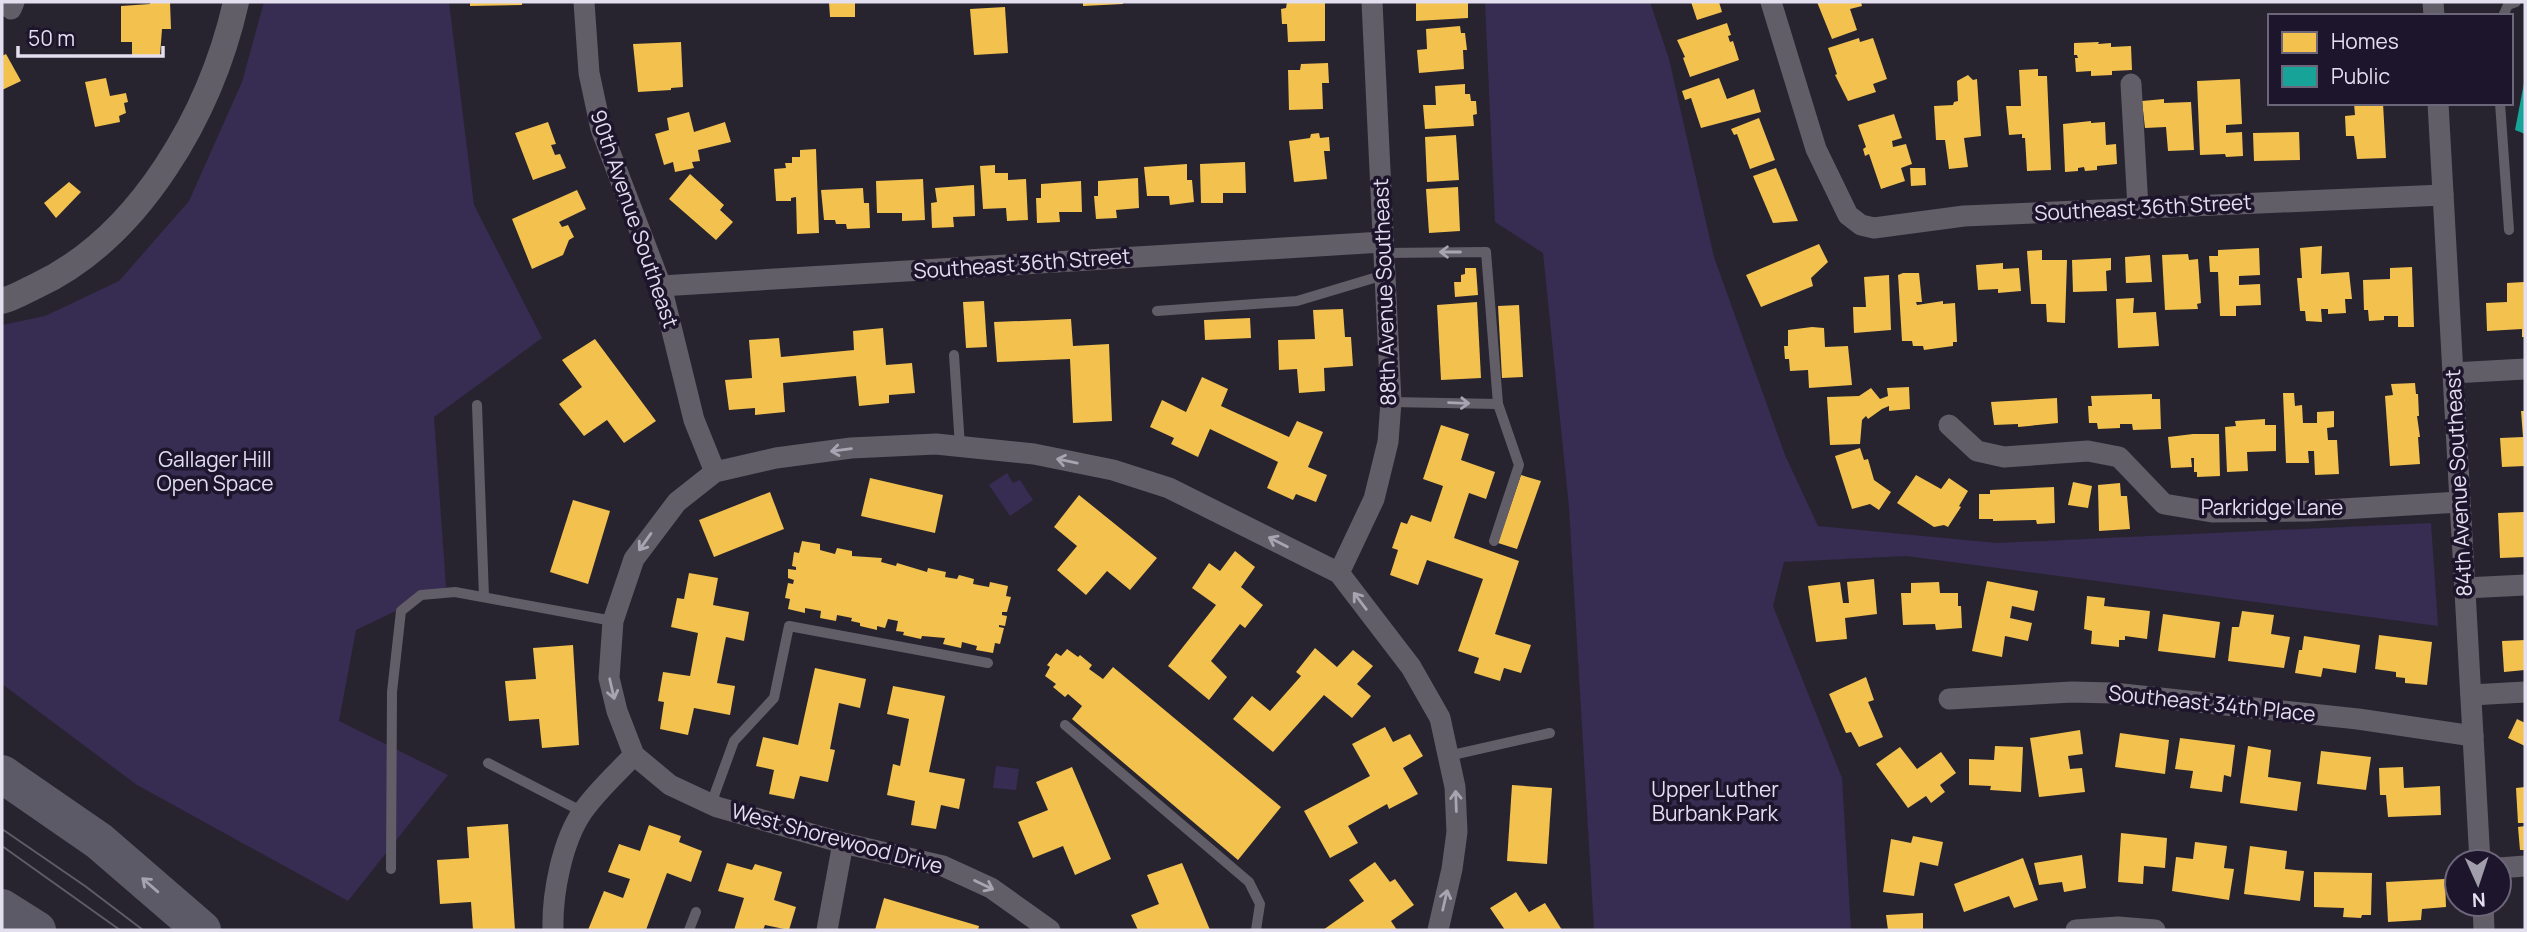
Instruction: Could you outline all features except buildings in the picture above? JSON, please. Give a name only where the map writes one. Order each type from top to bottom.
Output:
[{"type":"highway","points":[[2,774],[99,841],[202,930]]},
{"type":"highway","points":[[2,908],[37,930]]},
{"type":"street","points":[[2,301],[50,280],[91,253],[156,186],[210,83],[236,2]]},
{"type":"street","name":"90th Avenue Southeast","points":[[584,2],[589,73],[601,129],[661,286],[694,420],[715,472]]},
{"type":"street","name":"88th Avenue Southeast","points":[[1339,573],[1374,499],[1388,442],[1391,402],[1372,2]]},
{"type":"street","name":"Southeast 36th Street","points":[[1770,2],[1816,149],[1847,215],[1861,225],[1874,228],[1964,216],[2443,195]]},
{"type":"street","points":[[2131,84],[2138,208]]},
{"type":"street","name":"84th Avenue Southeast","points":[[2438,105],[2479,848]]},
{"type":"street","name":"Southeast 36th Street","points":[[661,286],[1383,247]]},
{"type":"street","points":[[2453,373],[2525,369]]},
{"type":"street","name":"Parkridge Lane","points":[[1949,425],[1977,451],[2004,457],[2088,451],[2119,457],[2164,503],[2212,512],[2308,511],[2460,502]]},
{"type":"street","points":[[715,472],[776,458],[852,448],[936,444],[1034,454],[1112,470],[1169,488],[1339,573],[1411,667],[1440,718],[1455,798],[1457,832],[1452,869],[1438,930]]},
{"type":"street","name":"West Shorewood Drive","points":[[715,472],[677,502],[648,537],[634,559],[613,621],[609,678],[617,711],[634,755],[670,785],[711,804],[843,843],[943,866],[991,888],[1050,930]]},
{"type":"street","points":[[2465,588],[2525,585]]},
{"type":"street","name":"Southeast 34th Place","points":[[1949,699],[2072,692],[2113,693],[2358,719],[2473,736]]},
{"type":"street","points":[[2471,695],[2525,692]]},
{"type":"street","points":[[553,930],[559,869],[583,811],[634,755]]},
{"type":"street","points":[[827,930],[843,843]]},
{"type":"street","points":[[2076,930],[2118,927],[2154,930]]},
{"type":"lane","points":[[2500,105],[2510,230]]},
{"type":"lane","name":"Southeast 36th Street","points":[[1383,247],[1486,252],[1498,404]]},
{"type":"lane","points":[[1157,312],[1297,302],[1384,275]]},
{"type":"lane","points":[[954,355],[960,447]]},
{"type":"lane","points":[[1391,402],[1498,404],[1518,465],[1494,541]]},
{"type":"lane","points":[[477,405],[484,597]]},
{"type":"lane","points":[[391,869],[392,692],[401,611],[421,594],[455,592],[613,621]]},
{"type":"lane","points":[[711,804],[734,741],[774,698],[789,626],[988,663]]},
{"type":"lane","points":[[1065,725],[1249,882],[1258,895],[1260,904],[1256,930]]},
{"type":"lane","points":[[1448,756],[1550,733]]},
{"type":"lane","points":[[488,763],[583,811]]},
{"type":"lane","points":[[689,930],[696,912]]},
{"type":"green space","name":"Gallager Hill Open Space","points":[[264,2],[449,2],[474,205],[542,338],[434,417],[446,587],[356,630],[339,721],[448,775],[348,901],[137,785],[2,684],[2,325],[45,316],[119,281],[189,201],[242,82]]},
{"type":"green space","name":"Upper Luther Burbank Park","points":[[1485,2],[1650,2],[1669,59],[1714,257],[1785,455],[1818,526],[1997,543],[2431,523],[2438,626],[1906,556],[1784,562],[1773,606],[1842,778],[1851,930],[1594,930],[1569,507],[1543,253],[1495,222]]},
{"type":"green space","points":[[1007,473],[1013,483],[1020,480],[1033,500],[1010,516],[989,485]]},
{"type":"green space","points":[[996,766],[1019,769],[1016,790],[993,788]]},
{"type":"tram line","points":[[2,829],[143,930]]},
{"type":"tram line","points":[[2,846],[120,930]]}]
